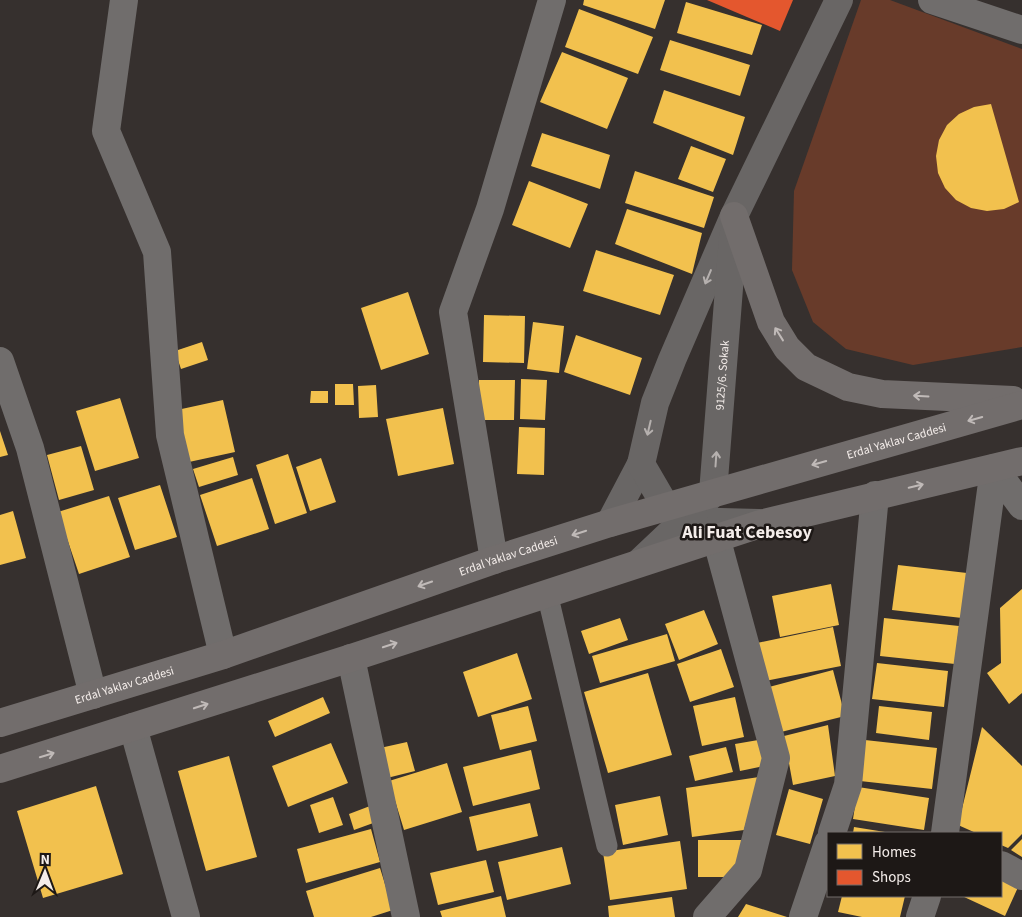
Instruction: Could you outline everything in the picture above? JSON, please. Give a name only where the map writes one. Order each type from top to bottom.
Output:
[{"type":"main road","name":"9125/6. Sokak","points":[[610,523],[641,464],[655,403],[734,216],[839,0]]},
{"type":"main road","name":"9125/6. Sokak","points":[[713,493],[734,216]]},
{"type":"main road","points":[[734,216],[771,322],[787,348],[806,366],[848,387],[882,394],[1022,400]]},
{"type":"main road","name":"Erdal Yaklav Caddesi","points":[[0,723],[94,696],[223,655],[494,560],[610,523],[675,514],[713,493],[1022,406]]},
{"type":"main road","points":[[0,769],[351,658],[716,537],[875,495],[1022,461]]},
{"type":"main road","points":[[641,464],[675,514],[760,524]]},
{"type":"main road","points":[[639,562],[675,514]]},
{"type":"street","points":[[124,0],[106,131],[157,252],[170,435],[223,655]]},
{"type":"street","points":[[494,560],[453,312],[490,209],[552,0]]},
{"type":"street","points":[[932,0],[1022,30]]},
{"type":"street","points":[[0,361],[30,448],[94,696]]},
{"type":"street","points":[[994,468],[1022,506]]},
{"type":"street","points":[[945,832],[994,468]]},
{"type":"street","points":[[832,832],[848,785],[875,495]]},
{"type":"street","points":[[707,917],[748,870],[776,758],[716,537]]},
{"type":"street","points":[[351,658],[406,917]]},
{"type":"street","points":[[133,728],[186,917]]},
{"type":"street","points":[[803,917],[827,846]]},
{"type":"street","points":[[1002,866],[1022,876]]},
{"type":"street","points":[[920,917],[927,897]]},
{"type":"lane","points":[[547,593],[607,846]]},
{"type":"shaded area","points":[[861,0],[890,0],[1022,49],[1022,347],[913,365],[846,349],[813,322],[792,270],[794,191]]},
{"type":"building: Homes","points":[[584,0],[665,0],[655,29],[583,5]]},
{"type":"building: Homes","points":[[686,2],[762,25],[752,55],[677,33]]},
{"type":"building: Homes","points":[[579,9],[653,37],[638,74],[565,47]]},
{"type":"building: Homes","points":[[670,40],[750,65],[740,96],[660,70]]},
{"type":"building: Homes","points":[[562,52],[628,78],[607,129],[540,102]]},
{"type":"building: Homes","points":[[664,90],[745,117],[733,155],[653,123]]},
{"type":"building: Homes","points":[[991,104],[1019,202],[1004,209],[987,211],[971,208],[956,200],[945,188],[938,173],[936,156],[939,140],[947,125],[959,114],[974,107]]},
{"type":"building: Homes","points":[[542,133],[610,155],[600,189],[531,166]]},
{"type":"building: Homes","points":[[691,146],[726,159],[713,192],[678,179]]},
{"type":"building: Homes","points":[[635,171],[714,197],[704,228],[625,203]]},
{"type":"building: Homes","points":[[529,181],[588,204],[570,248],[512,225]]},
{"type":"building: Homes","points":[[627,209],[702,233],[692,274],[615,244]]},
{"type":"building: Homes","points":[[596,250],[674,275],[660,315],[583,291]]},
{"type":"building: Homes","points":[[408,292],[429,354],[381,370],[361,308]]},
{"type":"building: Homes","points":[[484,315],[525,316],[524,363],[483,362]]},
{"type":"building: Homes","points":[[533,322],[564,326],[559,373],[527,369]]},
{"type":"building: Homes","points":[[576,335],[642,358],[630,395],[564,372]]},
{"type":"building: Homes","points":[[202,342],[208,360],[181,369],[175,351]]},
{"type":"building: Homes","points":[[521,379],[547,380],[545,420],[520,419]]},
{"type":"building: Homes","points":[[479,380],[515,380],[514,420],[478,420]]},
{"type":"building: Homes","points":[[335,384],[353,384],[354,405],[335,405]]},
{"type":"building: Homes","points":[[376,385],[378,417],[359,418],[358,386]]},
{"type":"building: Homes","points":[[311,391],[328,391],[328,403],[310,403]]},
{"type":"building: Homes","points":[[120,398],[139,458],[95,471],[76,411]]},
{"type":"building: Homes","points":[[223,400],[235,452],[189,462],[177,410]]},
{"type":"building: Homes","points":[[443,408],[454,464],[398,476],[386,419]]},
{"type":"building: Homes","points":[[519,427],[545,428],[544,475],[517,474]]},
{"type":"building: Homes","points":[[0,431],[8,455],[0,457]]},
{"type":"building: Homes","points":[[81,446],[94,490],[59,500],[47,455]]},
{"type":"building: Homes","points":[[288,454],[307,513],[275,524],[256,465]]},
{"type":"building: Homes","points":[[233,457],[238,475],[199,487],[193,469]]},
{"type":"building: Homes","points":[[321,458],[336,502],[310,511],[296,467]]},
{"type":"building: Homes","points":[[252,478],[269,529],[217,546],[200,495]]},
{"type":"building: Homes","points":[[160,485],[177,537],[135,550],[118,498]]},
{"type":"building: Homes","points":[[109,496],[130,557],[79,574],[58,512]]},
{"type":"building: Homes","points":[[13,511],[26,558],[0,565],[0,515]]},
{"type":"building: Homes","points":[[898,565],[967,573],[962,618],[892,610]]},
{"type":"building: Homes","points":[[831,584],[839,625],[780,637],[772,596]]},
{"type":"building: Homes","points":[[1022,589],[1022,693],[1009,704],[987,673],[1001,663],[1000,608]]},
{"type":"building: Homes","points":[[704,610],[718,644],[679,660],[665,624]]},
{"type":"building: Homes","points":[[620,618],[628,640],[589,654],[581,631]]},
{"type":"building: Homes","points":[[884,618],[959,626],[955,664],[880,656]]},
{"type":"building: Homes","points":[[833,627],[841,666],[765,681],[757,643]]},
{"type":"building: Homes","points":[[667,634],[675,661],[600,683],[592,656]]},
{"type":"building: Homes","points":[[721,649],[734,687],[690,702],[677,664]]},
{"type":"building: Homes","points":[[517,653],[532,699],[478,717],[463,672]]},
{"type":"building: Homes","points":[[877,663],[948,671],[944,707],[872,699]]},
{"type":"building: Homes","points":[[833,670],[845,716],[781,732],[769,687]]},
{"type":"building: Homes","points":[[648,673],[672,755],[608,773],[584,692]]},
{"type":"building: Homes","points":[[323,697],[330,713],[275,737],[268,721]]},
{"type":"building: Homes","points":[[735,697],[744,737],[702,746],[693,706]]},
{"type":"building: Homes","points":[[528,706],[537,741],[500,750],[491,715]]},
{"type":"building: Homes","points":[[879,706],[932,712],[929,740],[876,733]]},
{"type":"building: Homes","points":[[828,725],[835,776],[793,785],[784,736]]},
{"type":"building: Homes","points":[[982,727],[1022,766],[1022,834],[1008,848],[1002,845],[1002,832],[974,832],[958,825]]},
{"type":"building: Homes","points":[[764,739],[769,765],[740,771],[735,744]]},
{"type":"building: Homes","points":[[865,740],[937,748],[932,789],[860,781]]},
{"type":"building: Homes","points":[[407,742],[415,771],[387,778],[380,748]]},
{"type":"building: Homes","points":[[331,743],[348,783],[288,807],[272,766]]},
{"type":"building: Homes","points":[[726,747],[733,772],[695,781],[689,756]]},
{"type":"building: Homes","points":[[531,750],[540,789],[473,806],[463,767]]},
{"type":"building: Homes","points":[[229,756],[257,857],[206,871],[178,771]]},
{"type":"building: Homes","points":[[447,763],[462,812],[404,830],[389,781]]},
{"type":"building: Homes","points":[[759,777],[744,830],[692,837],[686,788]]},
{"type":"building: Homes","points":[[96,786],[123,874],[43,898],[17,811]]},
{"type":"building: Homes","points":[[858,787],[929,798],[924,830],[853,819]]},
{"type":"building: Homes","points":[[789,789],[823,799],[810,844],[776,835]]},
{"type":"building: Homes","points":[[660,796],[668,835],[623,845],[615,805]]},
{"type":"building: Homes","points":[[333,797],[343,825],[319,833],[310,805]]},
{"type":"building: Homes","points":[[530,803],[538,836],[477,851],[469,817]]},
{"type":"building: Homes","points":[[370,806],[376,822],[354,830],[349,814]]},
{"type":"building: Homes","points":[[854,827],[885,832],[853,832]]},
{"type":"building: Homes","points":[[371,829],[380,862],[306,883],[297,849]]},
{"type":"building: Homes","points":[[1022,839],[1022,857],[1011,850]]},
{"type":"building: Homes","points":[[698,840],[742,840],[734,877],[698,877]]},
{"type":"building: Homes","points":[[680,841],[687,889],[610,900],[603,852]]},
{"type":"building: Homes","points":[[562,847],[571,884],[507,900],[498,862]]},
{"type":"building: Homes","points":[[486,860],[494,892],[438,905],[430,873]]},
{"type":"building: Homes","points":[[380,868],[393,910],[371,917],[314,917],[306,891]]},
{"type":"building: Homes","points":[[1002,876],[1019,885],[1005,916],[964,897],[1002,897]]},
{"type":"building: Homes","points":[[501,896],[506,917],[442,917],[440,911]]},
{"type":"building: Homes","points":[[672,897],[675,917],[609,917],[608,906]]},
{"type":"building: Homes","points":[[842,897],[905,897],[900,917],[862,917],[838,912]]},
{"type":"building: Homes","points":[[746,904],[787,917],[738,917]]},
{"type":"building: Shops","points":[[707,0],[793,0],[780,31]]},
{"type":"district","name":"Ali Fuat Cebesoy","points":[[747,532]]}]
